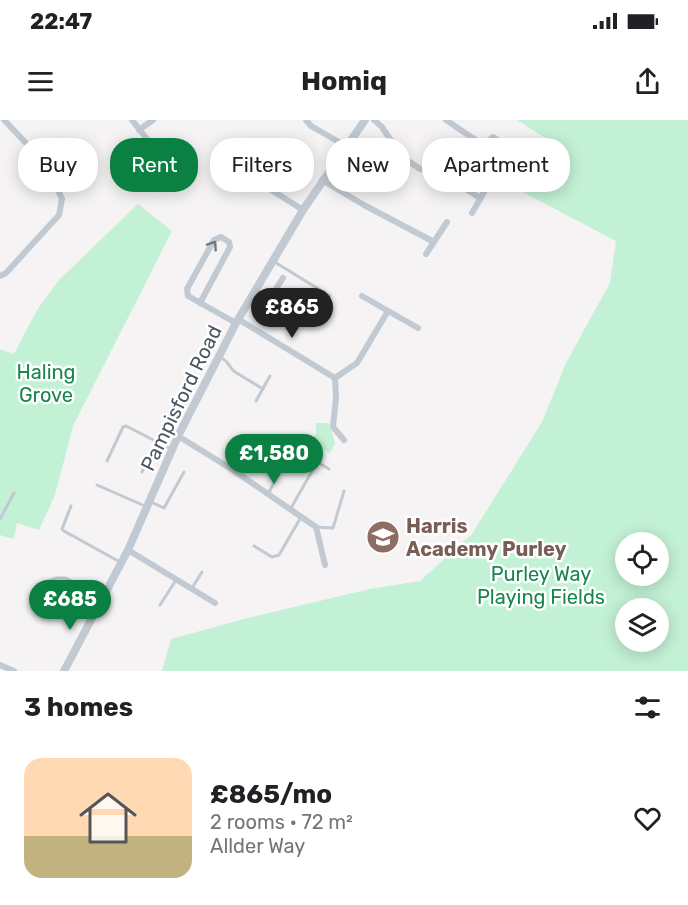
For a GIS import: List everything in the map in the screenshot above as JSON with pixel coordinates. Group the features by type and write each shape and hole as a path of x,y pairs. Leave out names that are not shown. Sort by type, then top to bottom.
{"street":[{"path":"0,276 6,273 59,215 62,199 51,176 25,141 4,120"},
{"path":"132,120 146,138"},
{"path":"139,130 153,120"},
{"path":"306,120 311,126 332,138"},
{"name":"Pampisford Road","path":"352,138 365,120"},
{"path":"374,120 382,127 400,156 420,169 450,179 480,198"},
{"path":"446,120 473,138"},
{"name":"Pampisford Road","path":"64,671 128,550 178,436 237,321 326,174"},
{"path":"322,180 434,242"},
{"path":"274,192 303,210"},
{"path":"471,213 484,192"},
{"path":"426,254 447,222"},
{"path":"200,303 230,247 230,243 225,239 218,237 214,240 188,289 188,296 200,303 237,321 335,378"},
{"path":"267,303 283,278"},
{"path":"252,294 298,321 314,296"},
{"path":"362,296 418,328"},
{"path":"335,378 357,363 388,311"},
{"path":"335,378 336,398 333,427 344,440"},
{"path":"178,436 233,470 316,527 325,565"},
{"path":"128,550 215,603"},
{"path":"0,665 14,671"}],"lane":[{"path":"272,260 330,296"},
{"path":"219,356 227,360 235,372 263,389"},
{"path":"256,401 270,376"},
{"path":"107,461 123,427 126,426 172,449"},
{"path":"233,470 252,437"},
{"path":"142,472 156,441"},
{"path":"267,495 289,455"},
{"path":"290,510 315,466 319,463 329,469"},
{"path":"97,485 164,508 184,472"},
{"path":"316,527 333,528 344,491"},
{"path":"0,519 15,493"},
{"path":"71,506 62,529 121,563"},
{"path":"254,546 272,557 279,555 301,517"},
{"path":"191,590 202,572"},
{"path":"37,593 42,583 61,577 102,599"},
{"path":"160,605 176,580"}],"green space":[{"name":"Purley Way Playing Fields","path":"517,120 688,120 688,671 162,671 171,639 370,589 420,581 472,534 542,422 566,363 610,283 616,241 523,192 570,192 570,138 545,138"},
{"name":"Haling Grove","path":"138,204 172,231 73,426 55,495 39,530 17,523 14,539 0,535 0,349 14,354 37,310 59,280"},
{"path":"316,423 329,423 335,443 330,453 311,442 316,434"}],"place":[{"name":"Harris Academy Purley","path":"383,537"}]}
